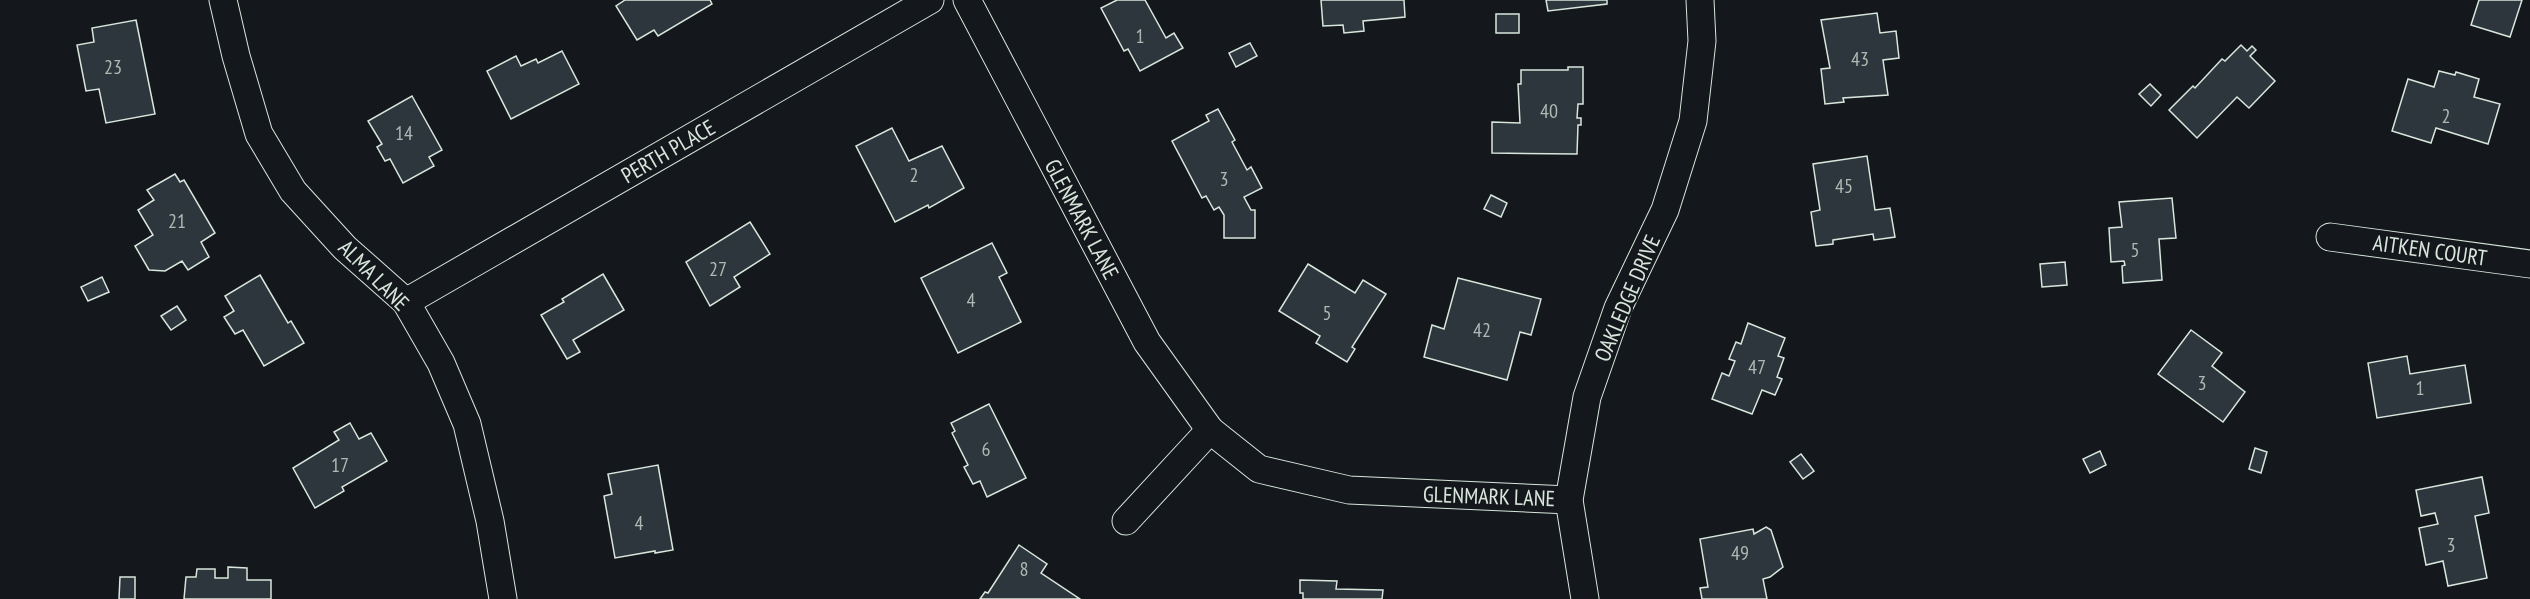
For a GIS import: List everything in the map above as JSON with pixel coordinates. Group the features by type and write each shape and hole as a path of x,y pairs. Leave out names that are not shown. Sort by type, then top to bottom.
{"street":[{"name":"ALMA LANE","path":"223,0 236,56 259,134 293,191 345,248 406,302 441,363 467,423 490,521 503,599"},
{"name":"PERTH PLACE","path":"406,302 930,0"},
{"name":"GLENMARK LANE","path":"967,0 1147,342 1210,429 1259,470 1349,490 1569,500"},
{"name":"OAKLEDGE DRIVE","path":"1585,599 1569,500 1587,397 1618,308 1665,210 1694,121 1702,41 1700,0"},
{"name":"AITKEN COURT","path":"2330,237 2530,264"},
{"path":"1126,521 1210,429"}],"building":[{"path":"625,0 710,0 712,4 658,36 654,30 637,40 616,6"},
{"path":"1117,0 1145,0 1166,38 1174,33 1183,48 1140,71 1128,49 1124,51 1101,8"},
{"path":"1321,0 1404,0 1405,17 1363,21 1364,31 1344,33 1343,25 1323,26"},
{"path":"1546,0 1607,0 1607,4 1548,11"},
{"path":"2479,0 2522,0 2510,37 2471,25"},
{"path":"1877,13 1880,33 1896,31 1899,58 1883,60 1888,95 1843,98 1844,102 1825,104 1821,69 1830,68 1821,20"},
{"path":"1496,14 1519,14 1519,33 1496,33"},
{"path":"136,20 155,114 106,123 99,89 86,91 77,45 94,42 92,28"},
{"path":"1250,43 1257,56 1236,67 1229,53"},
{"path":"2241,45 2247,51 2252,46 2256,50 2250,56 2275,81 2249,108 2237,97 2197,138 2169,110 2193,86 2195,88 2222,59 2225,61"},
{"path":"562,51 579,84 511,119 487,71 516,56 521,66 536,59 538,63"},
{"path":"1568,67 1583,67 1583,104 1578,104 1577,118 1581,118 1581,125 1578,125 1577,154 1492,153 1492,122 1520,123 1518,84 1521,84 1521,70 1568,70"},
{"path":"2439,71 2455,75 2456,72 2479,79 2474,97 2500,104 2488,144 2436,128 2431,143 2392,131 2408,79 2434,87"},
{"path":"2150,84 2161,95 2151,106 2139,94"},
{"path":"412,96 442,150 429,157 434,166 403,183 390,159 385,161 377,147 382,144 368,121"},
{"path":"1218,109 1235,140 1232,142 1247,170 1251,167 1262,188 1244,197 1251,210 1255,210 1255,238 1224,238 1224,215 1219,207 1214,210 1206,196 1202,198 1172,141 1209,121 1206,115"},
{"path":"892,128 909,161 942,146 964,188 929,208 928,205 895,222 856,146"},
{"path":"1867,156 1875,210 1890,208 1895,237 1874,240 1873,234 1833,240 1833,244 1816,246 1811,212 1820,210 1813,164"},
{"path":"175,174 180,182 184,180 215,233 201,242 209,257 188,270 182,261 165,271 149,270 135,246 153,235 138,210 154,200 147,190"},
{"path":"1491,195 1507,203 1501,217 1484,209"},
{"path":"2172,198 2176,238 2159,239 2162,280 2123,283 2124,261 2111,262 2109,228 2122,227 2119,202"},
{"path":"750,222 770,254 734,277 740,287 710,306 686,262"},
{"path":"992,243 1007,273 999,277 1021,322 958,353 921,278"},
{"path":"2065,262 2067,285 2042,287 2040,264"},
{"path":"1308,264 1355,293 1363,280 1386,294 1352,347 1355,349 1347,362 1316,343 1320,336 1279,311"},
{"path":"603,274 624,310 573,340 580,352 567,359 541,315 564,302 562,299"},
{"path":"260,275 288,323 291,321 304,343 264,366 243,330 235,334 224,317 234,311 225,296"},
{"path":"102,277 109,292 88,301 81,287"},
{"path":"1458,278 1541,299 1531,335 1520,332 1507,380 1424,357 1432,325 1444,329"},
{"path":"177,306 186,320 171,330 161,316"},
{"path":"1748,323 1785,338 1778,356 1784,358 1777,377 1782,379 1775,395 1762,390 1752,414 1712,399 1722,373 1729,376 1735,361 1729,359 1736,342 1741,344"},
{"path":"2191,330 2222,353 2212,366 2245,392 2223,422 2158,374"},
{"path":"2407,356 2410,374 2465,365 2471,403 2377,418 2368,363"},
{"path":"989,404 1026,478 987,497 980,481 973,484 964,467 968,465 952,433 955,431 951,423"},
{"path":"350,423 359,439 371,433 387,461 342,487 344,491 315,508 293,468 339,440 334,432"},
{"path":"2255,448 2267,452 2261,473 2249,469"},
{"path":"2100,451 2106,465 2090,473 2083,459"},
{"path":"1801,454 1814,471 1803,479 1790,462"},
{"path":"658,465 673,550 615,558 604,496 612,494 608,474"},
{"path":"2482,477 2489,513 2475,516 2487,578 2448,586 2443,561 2426,565 2419,528 2438,524 2435,513 2421,516 2416,490"},
{"path":"1766,527 1771,530 1783,567 1770,577 1763,579 1767,599 1702,599 1700,588 1708,587 1700,539 1753,529 1754,534"},
{"path":"1019,545 1047,564 1041,573 1080,599 980,599 985,592 988,593"},
{"path":"228,567 247,568 247,580 271,580 271,599 184,599 186,577 196,577 197,569 215,569 215,578 228,578"},
{"path":"120,577 135,577 135,599 119,599"},
{"path":"1300,580 1337,581 1336,589 1383,590 1382,599 1303,599 1303,593 1300,593"}]}
